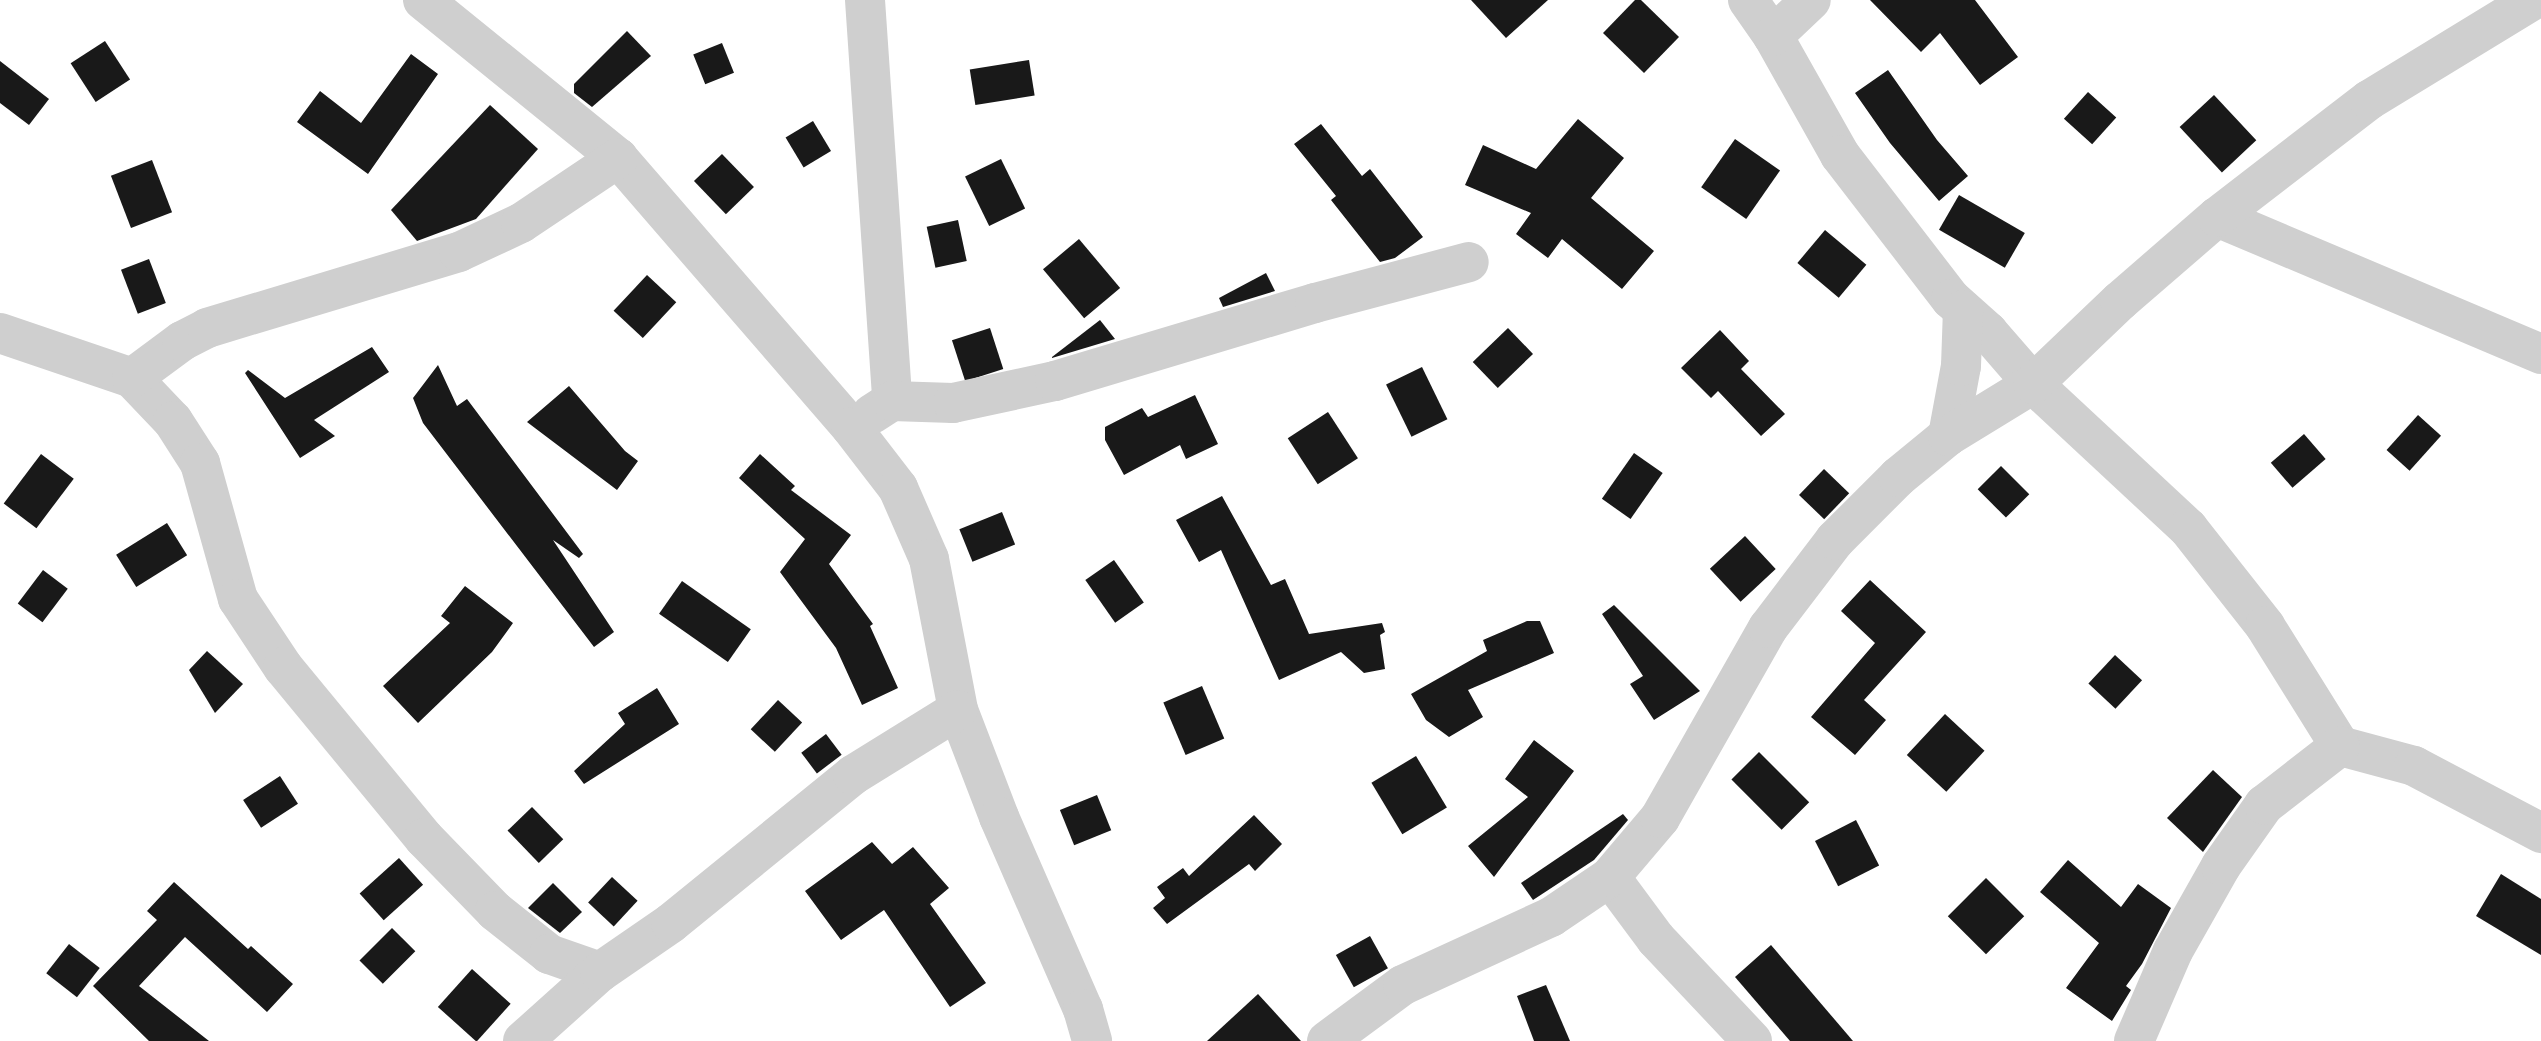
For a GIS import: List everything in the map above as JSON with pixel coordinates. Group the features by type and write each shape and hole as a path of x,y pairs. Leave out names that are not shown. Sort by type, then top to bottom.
{"street":[{"path":"423,0 618,158 851,427 898,488 929,559 958,710 999,817 1083,1009 1092,1041"},
{"path":"865,0 892,401"},
{"path":"1748,0 1773,36 1840,155 1963,310 1988,332 2033,384 2188,528 2265,626 2340,746 2414,766 2541,833"},
{"path":"1773,36 1811,0"},
{"path":"1327,1041 1403,985 1551,917 1610,877 1660,818 1768,628 1835,540 1898,477 1948,436 2033,384 2120,301 2217,217 2369,100 2533,0"},
{"path":"132,378 182,341 207,328 459,252 521,223 618,158"},
{"path":"2217,217 2541,354"},
{"path":"851,427 892,401 953,403 1055,381 1315,303 1469,262"},
{"path":"1948,436 1961,366 1963,310"},
{"path":"0,333 132,378 173,421 200,463 238,599 283,667 424,838 495,911 549,954 600,972"},
{"path":"523,1041 600,972 671,923 853,775 958,710"},
{"path":"2134,1041 2173,951 2238,842 2264,805 2340,746"},
{"path":"1610,877 1656,939 1752,1041"}],"building":[{"path":"1471,0 1548,0 1506,38"},
{"path":"1635,0 1641,0 1679,37 1644,73 1603,33"},
{"path":"1870,0 1975,0 2018,57 1980,85 1940,33 1921,52"},
{"path":"627,31 651,56 592,107 574,93 574,84"},
{"path":"105,41 130,80 96,102 71,63"},
{"path":"722,43 734,73 705,84 693,55"},
{"path":"411,54 438,74 368,174 297,122 320,91 361,123"},
{"path":"1029,60 1035,96 975,105 970,69"},
{"path":"0,61 49,99 29,125 0,103"},
{"path":"1888,70 1937,140 1968,176 1939,201 1890,143 1855,93"},
{"path":"2088,92 2116,117 2092,144 2064,119"},
{"path":"2214,95 2256,140 2222,172 2180,127"},
{"path":"490,105 538,149 476,219 417,241 391,210"},
{"path":"1578,119 1624,158 1591,198 1654,251 1622,289 1562,239 1548,258 1516,234 1531,213 1465,185 1483,145 1536,169"},
{"path":"813,121 831,151 804,167 786,137"},
{"path":"1321,124 1362,176 1370,169 1423,237 1395,258 1380,262 1331,200 1336,196 1294,144"},
{"path":"1735,139 1780,171 1746,219 1701,187"},
{"path":"722,154 754,187 726,214 694,181"},
{"path":"1001,159 1025,208 989,226 965,177"},
{"path":"152,160 172,212 131,228 111,176"},
{"path":"1959,195 2025,233 2005,268 1939,230"},
{"path":"958,220 967,261 935,268 927,227"},
{"path":"1825,230 1866,265 1839,298 1797,263"},
{"path":"1079,239 1120,288 1084,318 1043,269"},
{"path":"149,259 166,303 138,314 121,270"},
{"path":"1266,273 1275,291 1223,307 1219,298"},
{"path":"647,275 676,302 643,338 614,311"},
{"path":"1100,320 1115,339 1052,358 1052,357"},
{"path":"990,328 1003,369 965,381 952,340"},
{"path":"1508,328 1533,354 1498,388 1473,362"},
{"path":"1720,330 1749,361 1741,369 1785,414 1761,436 1718,391 1711,398 1681,368"},
{"path":"372,347 389,372 314,420 335,436 300,458 245,373 248,370 285,398"},
{"path":"438,365 457,406 467,399 583,554 579,558 553,540 614,632 594,647 423,423 413,398"},
{"path":"1422,367 1447,419 1411,437 1386,385"},
{"path":"569,386 625,451 638,461 617,490 527,422"},
{"path":"1195,395 1218,444 1186,459 1180,445 1124,475 1105,440 1105,427 1142,408 1148,417"},
{"path":"1328,412 1358,458 1318,484 1288,438"},
{"path":"2418,415 2441,436 2410,471 2387,450"},
{"path":"2304,434 2326,459 2292,488 2271,463"},
{"path":"1634,453 1663,473 1631,519 1602,499"},
{"path":"41,454 74,479 36,528 4,504"},
{"path":"760,454 795,486 791,490 851,535 829,564 873,624 870,626 898,688 862,705 836,648 780,572 805,539 739,478"},
{"path":"2001,466 2029,494 2006,518 1978,489"},
{"path":"1824,469 1849,493 1824,519 1799,495"},
{"path":"1222,496 1271,585 1285,579 1309,634 1382,623 1385,632 1380,635 1385,669 1364,673 1341,652 1279,680 1221,550 1199,562 1176,520"},
{"path":"1002,512 1015,544 972,562 959,529"},
{"path":"167,523 187,555 136,587 116,555"},
{"path":"1745,536 1776,569 1741,602 1710,569"},
{"path":"1114,560 1144,603 1115,623 1085,580"},
{"path":"43,570 68,589 42,622 18,604"},
{"path":"1870,580 1926,632 1864,700 1886,720 1855,755 1811,717 1875,643 1841,611"},
{"path":"682,581 751,629 728,662 659,614"},
{"path":"465,586 513,623 492,652 418,723 383,686 450,623 441,616"},
{"path":"1614,605 1700,691 1654,720 1630,684 1643,676 1602,614"},
{"path":"1527,621 1540,621 1554,653 1468,690 1483,717 1449,737 1426,720 1411,694 1487,651 1483,640"},
{"path":"207,651 243,684 215,713 189,670"},
{"path":"2115,655 2142,680 2115,709 2088,684"},
{"path":"1202,686 1224,738 1186,755 1163,702"},
{"path":"657,688 679,724 584,784 574,771 625,724 618,713"},
{"path":"778,700 802,723 775,752 751,729"},
{"path":"1945,714 1984,751 1946,792 1907,755"},
{"path":"826,734 842,755 817,773 801,753"},
{"path":"1534,740 1574,771 1494,877 1468,846 1528,797 1505,779"},
{"path":"1759,752 1809,802 1782,830 1731,780"},
{"path":"1416,756 1447,807 1402,834 1371,783"},
{"path":"2213,770 2242,797 2203,852 2167,818"},
{"path":"280,776 298,804 261,828 243,800"},
{"path":"1097,795 1111,830 1074,845 1060,810"},
{"path":"532,807 563,839 539,863 508,831"},
{"path":"1623,814 1628,820 1594,860 1533,900 1521,883"},
{"path":"1254,815 1282,844 1255,871 1249,864 1167,924 1153,908 1165,898 1157,887 1183,868 1189,876"},
{"path":"1856,820 1879,865 1838,886 1815,841"},
{"path":"872,842 892,864 913,847 949,888 930,904 986,983 950,1007 884,910 841,940 805,891"},
{"path":"399,858 423,885 384,920 360,893"},
{"path":"2068,860 2121,907 2138,884 2171,908 2142,964 2126,986 2131,990 2112,1021 2066,988 2099,943 2040,892"},
{"path":"2501,874 2541,899 2541,955 2476,916"},
{"path":"612,877 638,901 614,926 588,903"},
{"path":"1986,878 2024,916 1986,954 1948,916"},
{"path":"174,882 248,949 251,946 293,984 267,1012 185,937 139,986 209,1041 149,1041 93,986 157,920 147,911"},
{"path":"553,883 582,912 560,933 528,908"},
{"path":"392,928 415,951 383,984 359,961"},
{"path":"1370,936 1388,968 1354,987 1336,955"},
{"path":"69,944 100,968 77,997 46,973"},
{"path":"1771,945 1853,1041 1790,1041 1735,977"},
{"path":"472,969 511,1004 477,1041 438,1007"},
{"path":"1546,985 1570,1041 1534,1041 1517,996"},
{"path":"1258,994 1301,1041 1207,1041"}]}
